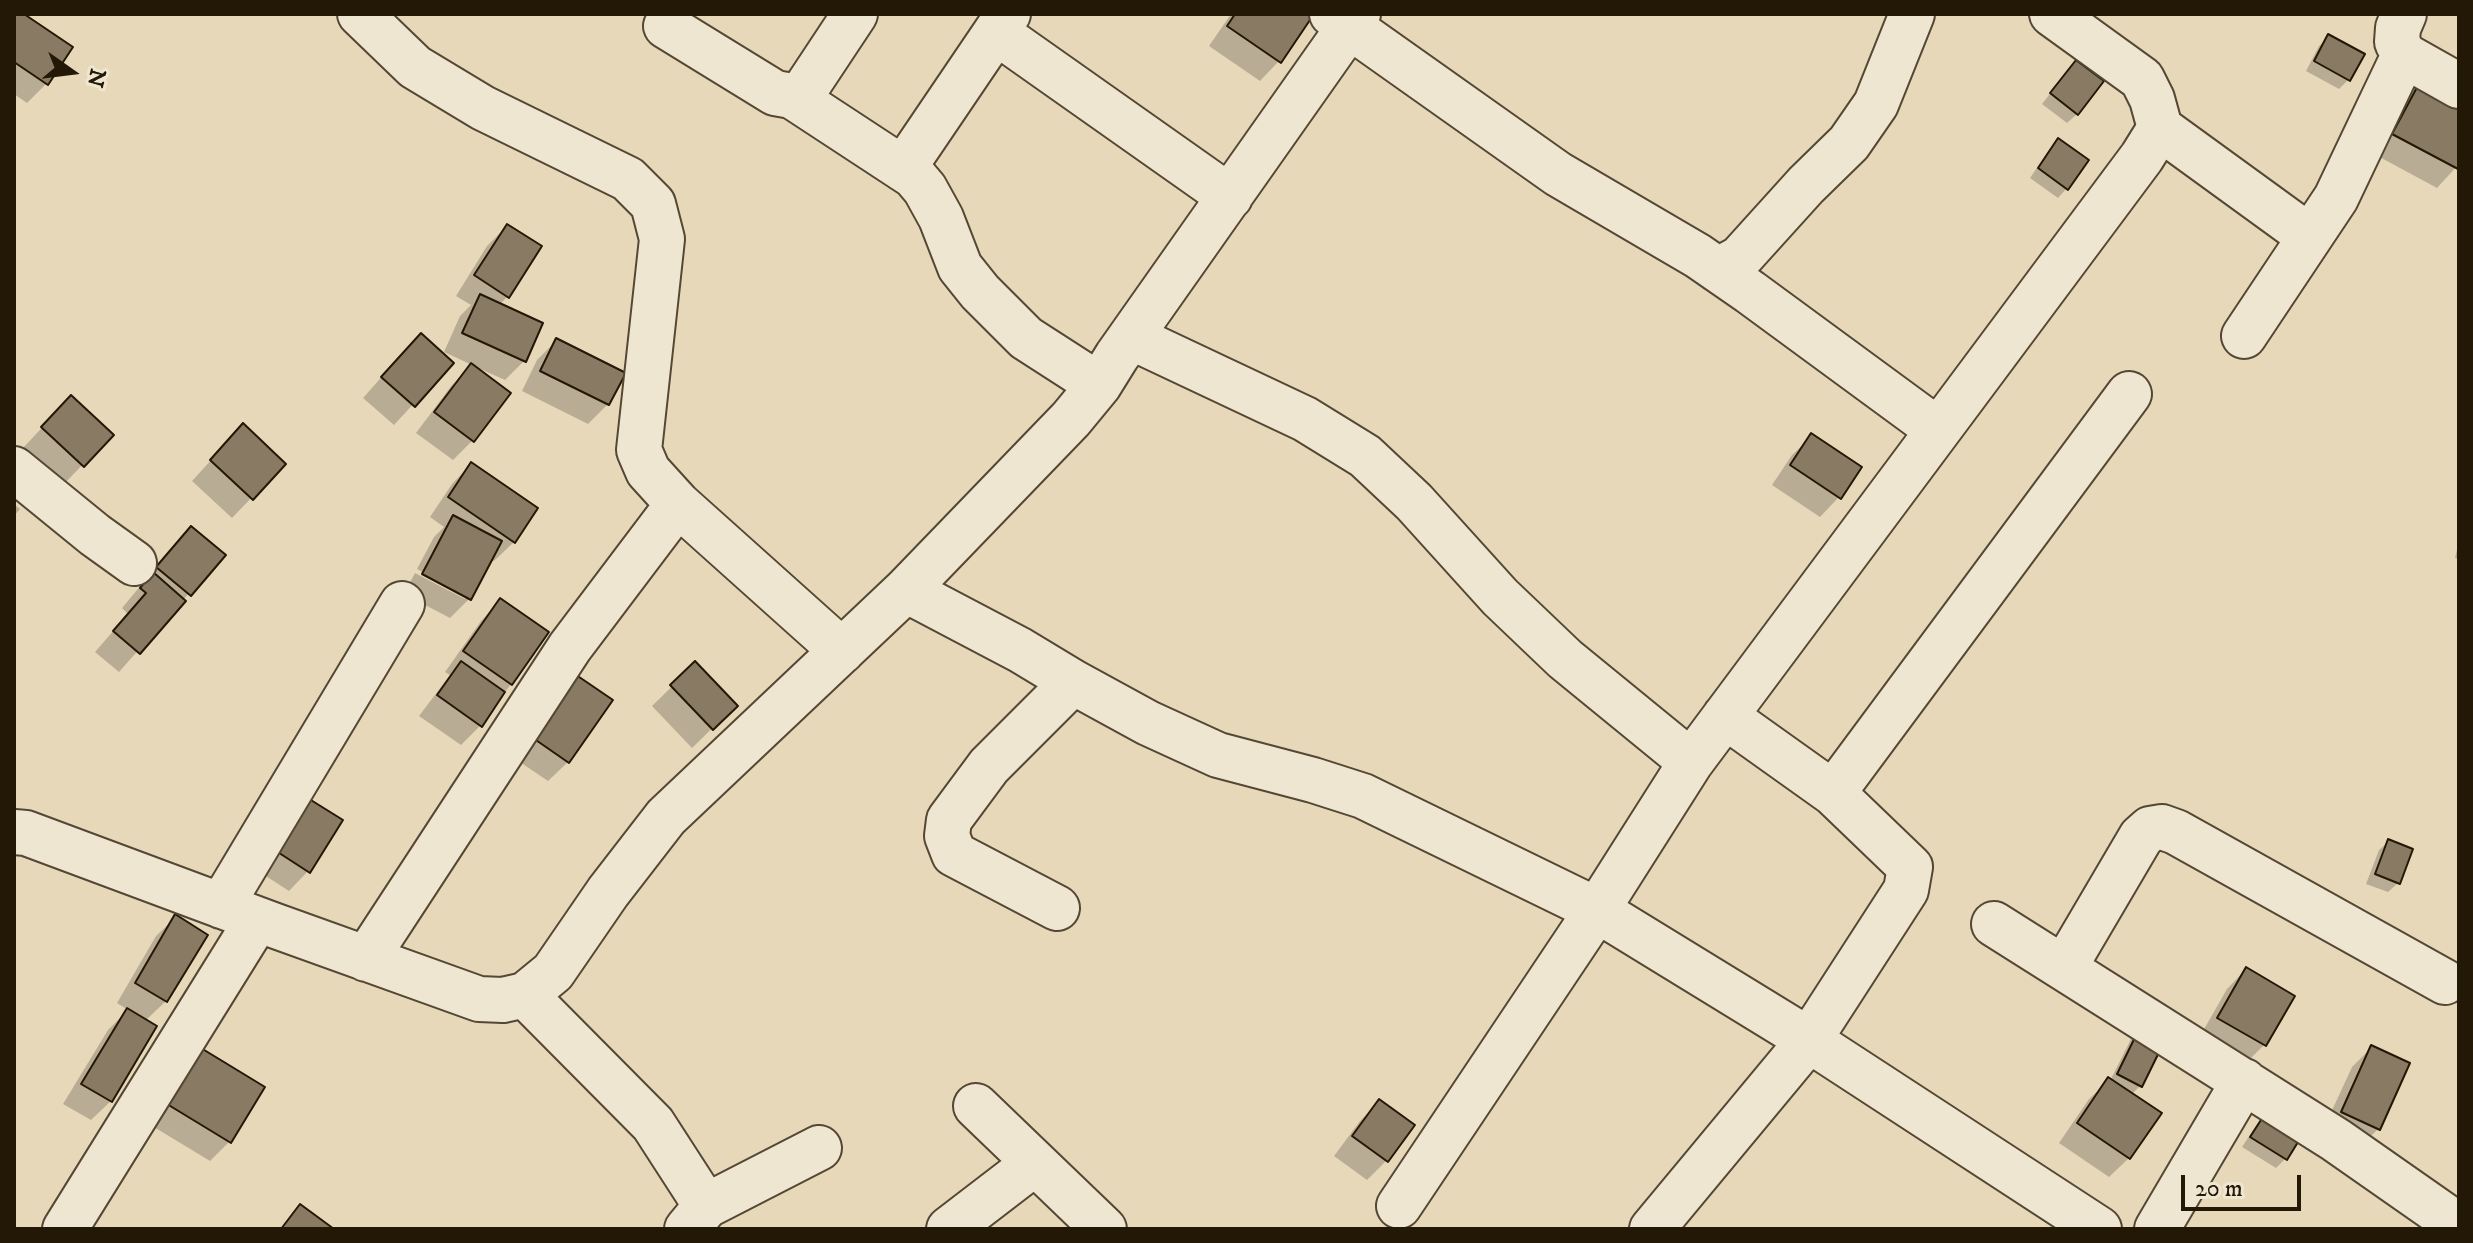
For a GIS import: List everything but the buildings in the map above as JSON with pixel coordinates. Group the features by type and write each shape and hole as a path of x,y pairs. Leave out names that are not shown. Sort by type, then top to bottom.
{"street":[{"path":"360,14 415,67 483,108 628,179 653,204 662,239 639,450 648,471 678,504 842,651"},
{"path":"792,96 804,91 855,14"},
{"path":"1718,270 1740,258 1849,143 1876,104 1912,14"},
{"path":"2052,14 2142,79 2152,99 2160,128 2310,237"},
{"path":"14,832 26,833 479,999 503,1000 525,995 553,972 608,892 666,817 906,590 1071,419 1099,385 1230,197 1347,18 1558,174 1718,270 1938,430"},
{"path":"903,169 1002,23 1230,197"},
{"path":"666,26 775,93 792,96 914,176 941,218 960,267 980,292 1026,338 1099,385"},
{"path":"2244,336 2336,198 2404,34 2459,86"},
{"path":"1399,1206 1597,910 1691,762 2142,157 2160,128"},
{"path":"1131,337 1305,419 1365,456 1414,502 1500,597 1565,659 1691,762"},
{"path":"1833,793 2129,394"},
{"path":"14,469 134,563"},
{"path":"366,959 570,647 678,504"},
{"path":"906,590 1148,723 1218,755 1363,796 1597,910 1809,1040 2099,1229"},
{"path":"65,1229 239,913 402,604"},
{"path":"1057,908 954,854 947,836 949,820 989,766 1073,682"},
{"path":"1652,1229 1809,1040 1906,890 1910,867 1833,793 1725,716"},
{"path":"2064,968 2141,837 2150,829 2162,827 2445,982"},
{"path":"1994,924 2336,1140 2459,1226"},
{"path":"525,995 653,1124 696,1218 819,1148"},
{"path":"2157,1229 2244,1081"},
{"path":"976,1106 1104,1229"},
{"path":"949,1229 1035,1163"}]}
